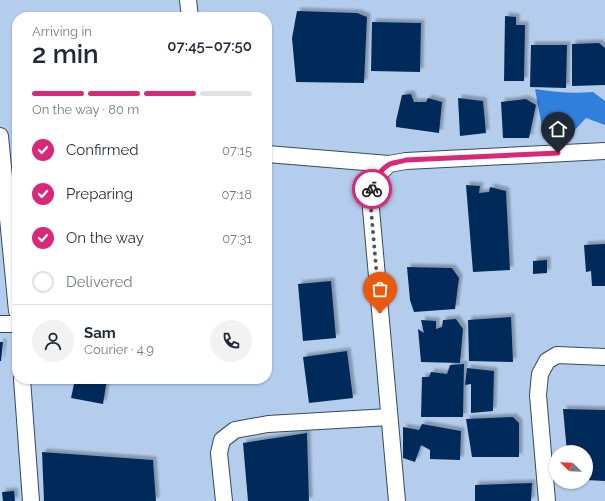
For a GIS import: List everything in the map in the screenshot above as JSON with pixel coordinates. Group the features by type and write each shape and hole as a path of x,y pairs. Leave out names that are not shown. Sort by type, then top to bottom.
{"street":[{"path":"188,0 189,12"},
{"path":"0,136 12,259"},
{"path":"272,154 389,164 406,160 605,151"},
{"path":"389,164 378,175 372,184 371,209 396,501"},
{"path":"0,324 12,324"},
{"path":"547,501 538,395 540,374 547,361 557,355 605,356"},
{"path":"22,384 30,501"},
{"path":"224,501 220,453 222,440 235,430 268,424 389,417"}],"water":[{"path":"535,89 578,93 593,92 605,101 605,125 586,118 573,132 544,138"}],"building":[{"path":"297,11 357,13 367,17 364,83 296,82 292,38"},
{"path":"505,16 516,17 516,25 525,25 524,81 504,81"},
{"path":"372,22 421,23 420,72 371,71"},
{"path":"599,43 605,48 605,85 572,86 572,44"},
{"path":"531,45 567,45 566,88 530,87"},
{"path":"411,94 414,102 426,102 428,98 442,102 439,133 396,127 402,95"},
{"path":"458,98 483,101 486,133 460,136"},
{"path":"526,99 536,105 529,138 503,138 501,102"},
{"path":"466,185 480,186 479,193 489,192 490,187 506,191 510,270 473,272"},
{"path":"605,244 605,286 592,286 591,271 586,272 584,245"},
{"path":"547,260 547,273 533,274 533,261"},
{"path":"407,267 452,268 459,278 455,309 414,312 410,300"},
{"path":"331,281 336,338 303,341 298,284"},
{"path":"511,317 513,362 469,361 468,320"},
{"path":"456,319 463,329 460,363 421,362 418,329 424,333 421,320 436,321 436,329 442,327 443,320"},
{"path":"0,342 3,342 1,361 0,361"},
{"path":"347,351 353,398 309,403 303,357"},
{"path":"464,364 463,417 421,417 422,377 429,377 431,372 447,374 450,365"},
{"path":"467,368 494,371 493,411 471,413 471,384 465,385"},
{"path":"74,384 106,384 103,404 71,398"},
{"path":"563,409 605,410 605,481 593,480 593,445 566,445"},
{"path":"513,417 519,423 519,457 472,457 466,419"},
{"path":"422,424 461,431 460,460 430,459 430,450 421,445 415,462 403,458 403,427 419,430"},
{"path":"307,433 309,501 248,501 243,443"},
{"path":"42,452 153,460 156,501 44,501"},
{"path":"532,483 531,501 475,501 475,485"},
{"path":"14,491 15,501 3,501 2,492"}],"way so far":[{"path":"372,189 371,209 380,313"}],"route":[{"path":"372,189 372,184 378,175 389,164 406,160 558,153"}]}
